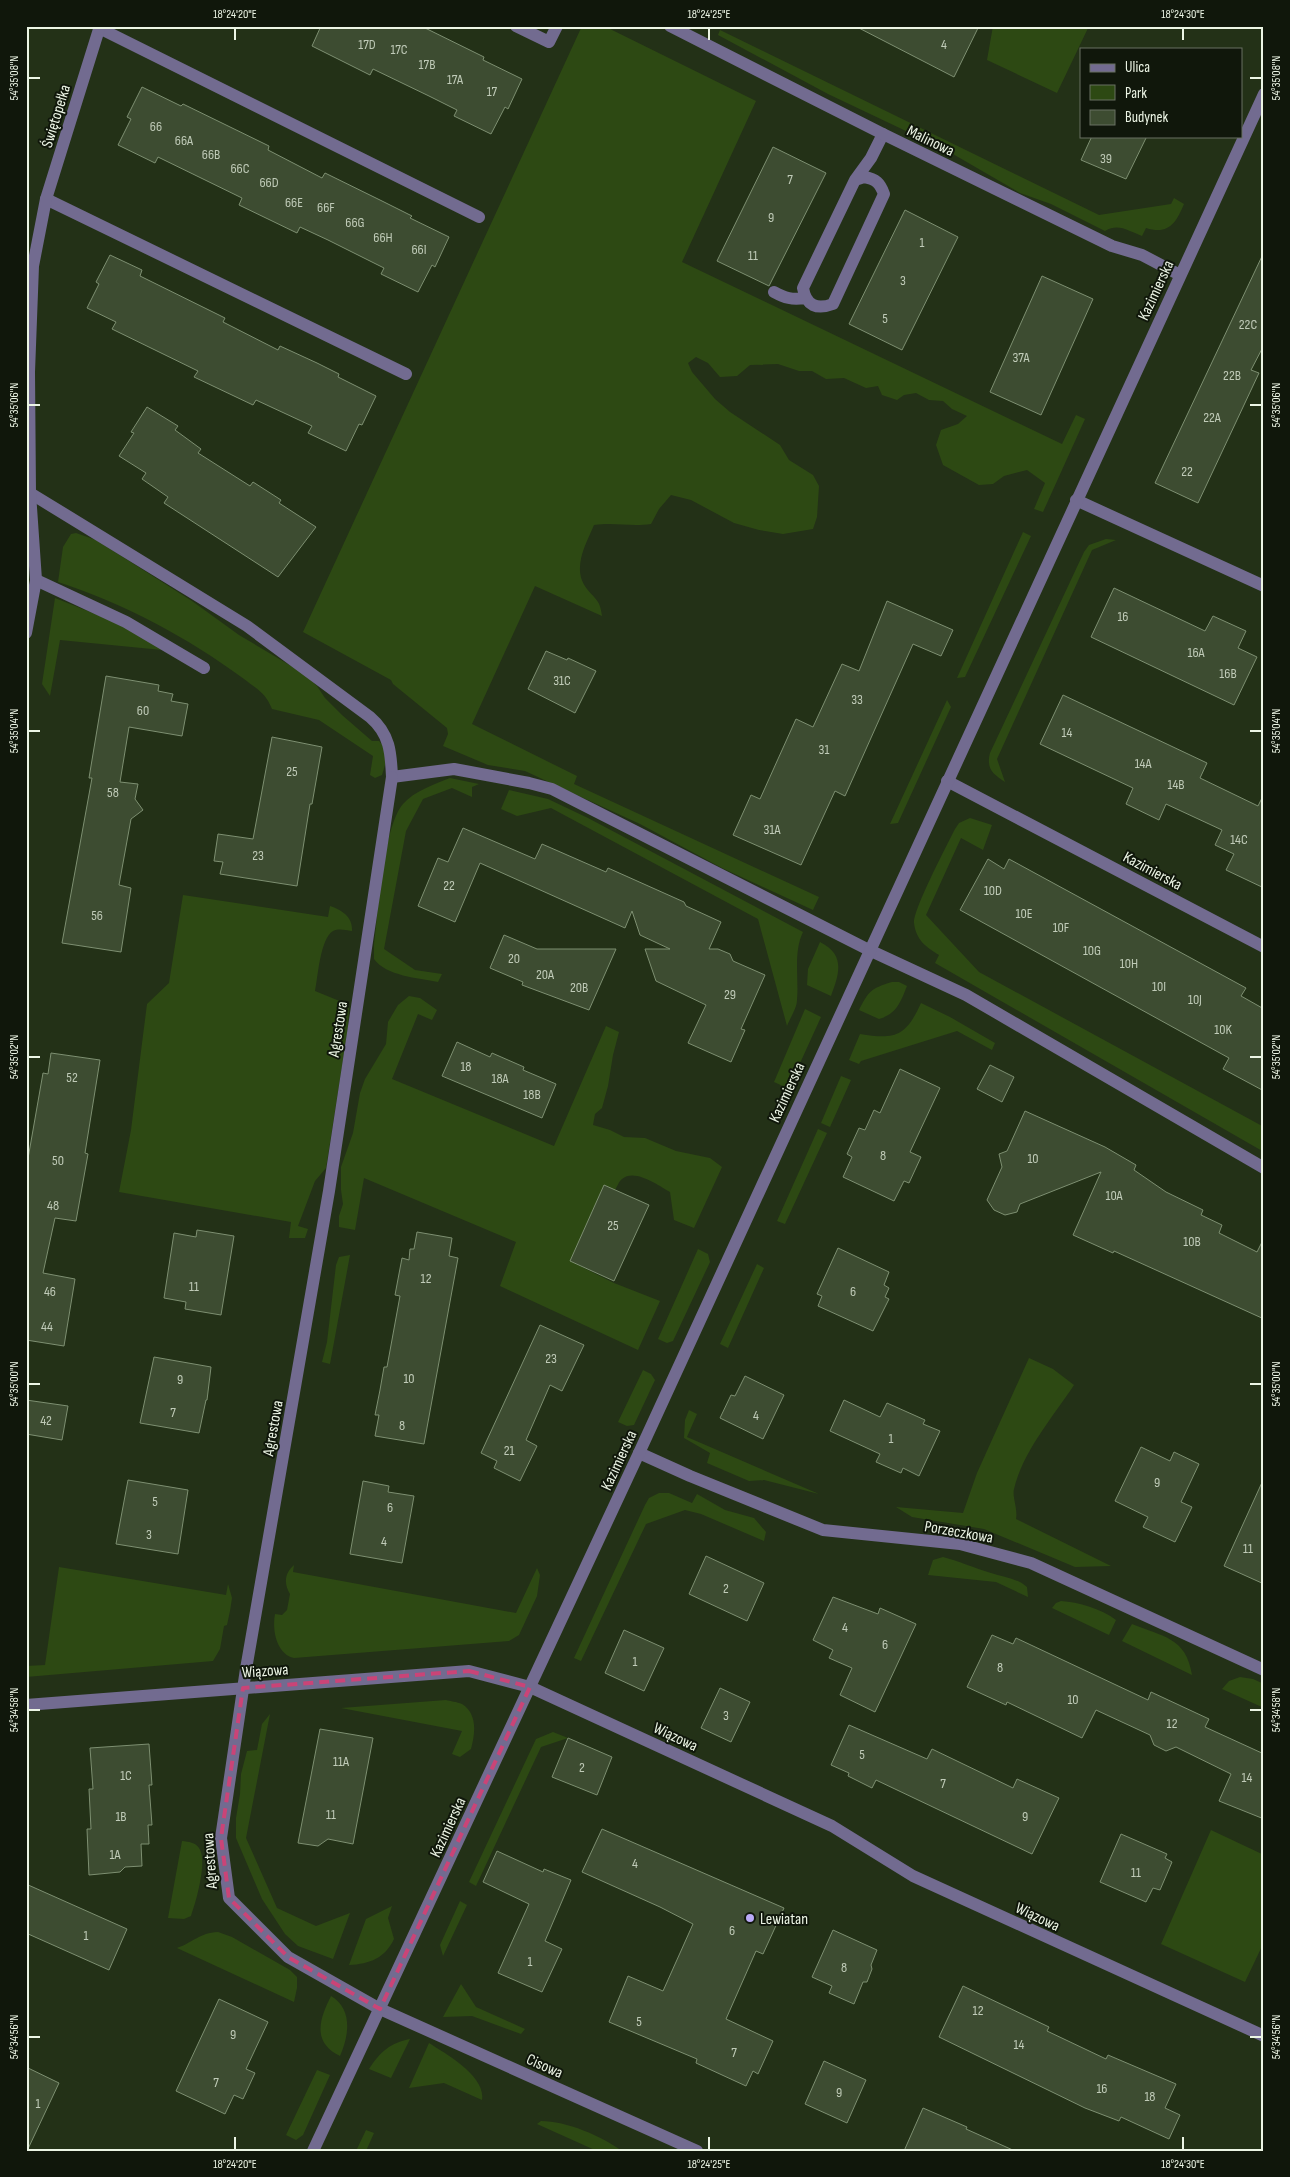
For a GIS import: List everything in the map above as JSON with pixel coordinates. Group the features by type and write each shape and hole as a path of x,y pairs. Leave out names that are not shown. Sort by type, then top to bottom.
{"street":[{"path":"516,26 550,42 557,26"},
{"name":"Malinowa","path":"670,26 883,134 1112,246 1142,255 1180,275"},
{"path":"99,27 479,217"},
{"name":"Świętopełka","path":"26,633 36,580 30,493 29,372 33,266 46,199 99,27"},
{"name":"Kazimierska","path":"313,2151 639,1453 1264,94"},
{"path":"855,180 864,177 874,179 881,185 884,194 833,304 824,307 813,306 805,298 803,288 855,180 871,158 883,134"},
{"path":"46,199 406,374"},
{"path":"774,292 785,298 805,298"},
{"name":"Agrestowa","path":"30,493 247,626 370,717 378,724 391,748 392,777 329,1191 243,1688 221,1838 229,1898 288,1958 380,2009"},
{"path":"1076,500 1264,586"},
{"path":"36,580 126,622 204,668"},
{"path":"392,777 454,769 529,783 552,790 869,950 966,995 1264,1168"},
{"name":"Kazimierska","path":"947,781 1264,947"},
{"name":"Porzeczkowa","path":"639,1453 690,1476 824,1530 960,1544 1031,1563 1264,1670"},
{"name":"Wiązowa","path":"26,1705 469,1671 530,1687 832,1826 913,1876 1264,2036"},
{"name":"Cisowa","path":"380,2009 697,2151"}],"highlighted area":[{"path":"469,1671 530,1687 380,2009 288,1957 229,1898 221,1838 243,1688"}],"green space":[{"path":"582,26 604,26 756,101 682,262 1062,444 1076,415 1085,419 1043,512 1034,509 1045,483 1027,470 1004,476 993,484 979,485 943,465 936,445 941,430 958,424 967,416 952,409 943,401 929,400 916,393 904,395 897,400 882,395 878,386 866,388 844,378 826,379 812,371 799,371 778,364 750,365 737,376 720,377 708,363 696,357 688,363 692,372 715,399 730,412 780,445 789,460 813,475 819,486 817,517 813,529 783,534 759,530 734,523 691,500 671,495 659,509 651,524 594,525 584,548 580,573 587,589 599,603 602,616 535,586 472,724 577,776 574,784 819,897 813,910 722,868 640,824 525,771 488,765 443,746 448,734 447,728 393,684 391,680 303,632"},
{"path":"993,26 1089,26 1057,93 987,60"},
{"path":"720,30 1099,215 1171,204 1174,198 1184,204 1175,222 1161,230 1146,228 1142,236 1119,228 1105,231 1051,204 1020,193 946,150 828,94 718,35"},
{"path":"1023,532 1031,536 965,677 957,678"},
{"path":"76,533 96,540 192,601 239,635 303,673 342,715 372,741 379,741 389,752 382,775 375,778 370,775 373,756 319,720 272,709 264,695 257,689 200,649 131,611 58,582 63,547 71,534"},
{"path":"1106,539 1116,540 1092,550 997,759 1005,782 991,770 989,763 990,753 1084,552 1089,545"},
{"path":"55,598 128,627 162,650 60,640 50,696 42,684"},
{"path":"947,700 951,707 898,823 890,824"},
{"path":"450,778 479,784 472,787 472,797 452,788 423,799 406,831 384,949 415,970 442,974 438,982 394,973 386,969 374,959 374,946 382,872 396,815 403,804 413,795"},
{"path":"509,790 548,799 588,818 803,932 797,957 797,1003 787,1026 758,919 551,808 517,816 501,809"},
{"path":"970,818 992,825 983,850 961,838 926,915 979,972 1264,1127 1264,1152 935,963 939,955 926,946 919,938 915,929 915,916 931,877 955,829 959,823"},
{"path":"183,895 328,917 330,906 346,915 351,922 352,931 340,929 333,931 325,942 315,991 342,1002 349,1008 348,1028 326,1168 315,1181 298,1226 308,1229 305,1238 289,1238 291,1222 119,1192 131,1130 147,1004 169,983"},
{"path":"820,942 834,953 837,959 838,973 831,996 807,985 808,969"},
{"path":"899,982 907,986 900,1002 890,1014 879,1019 859,1010 871,992 879,986"},
{"path":"409,996 420,998 437,1010 432,1020 418,1014 392,1079 554,1146 606,1026 619,1032 602,1108 595,1114 593,1125 624,1137 645,1138 676,1151 710,1158 722,1167 694,1228 674,1220 670,1192 647,1179 627,1176 621,1180 615,1190 604,1185 570,1261 614,1283 660,1301 638,1350 500,1286 516,1242 364,1178 355,1230 339,1227 339,1216 343,1204 341,1167 353,1133 360,1093 365,1079 386,1044 388,1022 398,1005"},
{"path":"921,1003 995,1043 992,1050 957,1031 861,1061 859,1064 849,1060 860,1034 891,1036 898,1033 910,1023"},
{"path":"805,1009 821,1017 791,1083 785,1087 774,1082"},
{"path":"841,1076 851,1080 830,1127 821,1123"},
{"path":"818,1129 827,1133 785,1224 777,1221"},
{"path":"698,1249 708,1254 710,1262 673,1341 667,1343 658,1339"},
{"path":"350,1255 330,1364 322,1362 327,1342 336,1265 339,1257"},
{"path":"757,1264 764,1268 728,1348 720,1344"},
{"path":"1029,1358 1053,1369 1074,1385 1024,1461 1014,1489 1016,1519 1111,1566 1075,1567 984,1529 912,1517 896,1507 963,1513 977,1473"},
{"path":"643,1370 651,1374 655,1380 634,1425 627,1426 618,1422"},
{"path":"689,1410 697,1414 687,1437 819,1494 764,1480 749,1481 707,1463 710,1453 684,1438 685,1420"},
{"path":"659,1493 669,1493 692,1503 697,1494 725,1510 754,1518 766,1532 764,1541 701,1514 685,1510 646,1524 581,1661 574,1658 645,1505 649,1498"},
{"path":"943,1557 1019,1582 1027,1587 1028,1597 996,1582 928,1575 933,1560"},
{"path":"294,1565 293,1572 516,1613 537,1568 540,1575 537,1596 519,1635 509,1641 294,1658 283,1652 279,1646 274,1620 275,1614 282,1615 287,1610 290,1594 286,1579 288,1572"},
{"path":"59,1567 226,1595 228,1584 232,1598 220,1649 213,1661 26,1677 26,1666 45,1665"},
{"path":"1061,1601 1090,1607 1116,1620 1109,1635 1052,1608"},
{"path":"1132,1624 1163,1636 1179,1646 1189,1662 1192,1675 1122,1641"},
{"path":"1240,1677 1253,1679 1264,1684 1264,1708 1222,1689 1229,1681"},
{"path":"446,1700 462,1704 471,1713 473,1719 474,1737 471,1749 460,1757 452,1754 462,1731 341,1708"},
{"path":"270,1714 246,1838 277,1908 316,1926 350,1913 333,1959 298,1946 285,1934 262,1899 236,1838 236,1818 241,1774 247,1751 257,1750 262,1724"},
{"path":"553,1732 568,1738 541,1747 476,1886 469,1882 536,1739"},
{"path":"1211,1830 1264,1855 1264,1942 1245,1982 1161,1944"},
{"path":"182,1841 194,1843 199,1848 202,1871 191,1916 184,1919 168,1918"},
{"path":"460,1901 467,1905 443,1956 440,1945"},
{"path":"392,1906 388,1918 394,1939 390,1946 376,1959 349,1965 366,1919"},
{"path":"218,1932 232,1937 290,1970 297,1977 294,2002 177,1948 201,1936"},
{"path":"461,1984 476,2007 525,2029 521,2034 472,2016 443,2017"},
{"path":"331,1996 338,2001 346,2015 347,2032 340,2056 325,2044 322,2037 321,2021"},
{"path":"410,2039 391,2078 369,2069 386,2049"},
{"path":"429,2043 471,2074 482,2091 482,2100 444,2083 409,2088"},
{"path":"317,2070 330,2075 303,2135 296,2140 286,2135"},
{"path":"541,2121 583,2130 622,2151 597,2151 537,2124"},
{"path":"366,2130 374,2133 366,2151 356,2151"}],"building":[{"path":"321,26 421,26 484,57 483,60 522,79 508,109 505,107 491,134 454,116 457,110 429,96 373,69 370,75 312,46"},
{"path":"855,26 979,26 954,77"},
{"path":"142,87 181,106 183,104 269,146 268,150 322,178 325,173 412,216 410,218 449,237 435,267 432,265 418,292 381,274 384,268 328,240 300,227 297,233 239,205 242,198 158,157 155,163 118,145 131,119 127,117"},
{"path":"1091,138 1146,138 1126,179 1081,160"},
{"path":"773,147 826,173 769,286 717,261"},
{"path":"905,210 958,237 902,350 849,324"},
{"path":"1264,252 1264,345 1251,370 1259,373 1198,503 1155,483"},
{"path":"110,255 142,270 140,276 225,318 223,322 278,350 280,346 317,363 339,374 338,377 376,396 362,425 359,424 346,451 308,433 312,426 256,400 253,405 194,377 198,371 112,329 116,322 87,308 99,284 96,282"},
{"path":"1042,276 1093,299 1041,415 990,392"},
{"path":"147,407 178,426 175,430 201,449 198,453 250,486 253,482 281,500 279,503 316,527 278,577 164,503 168,497 142,479 146,473 119,456 134,433 131,432"},
{"path":"1114,588 1205,631 1213,616 1246,631 1238,648 1257,657 1234,705 1091,637"},
{"path":"887,601 953,630 941,656 913,644 845,796 835,791 801,865 733,835 751,795 760,799 796,719 813,727 842,664 859,671"},
{"path":"546,651 567,660 568,658 596,671 575,713 528,689"},
{"path":"106,676 159,685 158,691 173,694 171,701 188,704 182,736 129,727 120,782 138,784 135,799 143,810 131,819 119,885 131,888 121,952 62,943 92,778 89,778"},
{"path":"1063,695 1207,763 1200,778 1258,806 1264,794 1264,888 1226,870 1234,854 1215,845 1222,830 1166,804 1159,820 1126,804 1133,788 1040,744"},
{"path":"272,737 322,747 312,804 310,804 297,886 220,874 223,862 214,861 218,834 253,839"},
{"path":"463,828 535,859 542,844 606,872 608,868 684,902 686,906 721,922 709,949 718,949 730,954 733,961 765,975 741,1029 745,1030 731,1062 688,1043 706,1005 656,981 645,949 670,949 640,935 632,911 625,928 480,863 455,922 418,906 438,858 448,862"},
{"path":"988,859 1004,869 1009,859 1246,988 1241,996 1264,1009 1264,1091 1223,1069 1229,1058 960,910"},
{"path":"504,935 537,949 616,949 589,1010 522,985 523,982 490,968"},
{"path":"457,1042 490,1057 492,1053 524,1067 523,1070 556,1084 542,1118 442,1076"},
{"path":"51,1053 100,1060 85,1153 88,1154 76,1221 55,1218 43,1273 75,1279 64,1346 26,1340 26,1170 43,1073 48,1074"},
{"path":"990,1065 1014,1077 1002,1102 977,1089"},
{"path":"900,1069 940,1088 910,1152 921,1157 909,1183 904,1181 894,1201 843,1177 852,1157 847,1154 859,1128 865,1130 874,1110 880,1113"},
{"path":"1025,1111 1105,1147 1136,1165 1134,1170 1166,1192 1203,1210 1201,1215 1222,1225 1219,1233 1257,1252 1264,1238 1264,1319 1114,1251 1113,1253 1073,1235 1101,1172 1020,1204 1017,1212 1005,1215 994,1210 987,1200 1002,1167 999,1154 1007,1151"},
{"path":"604,1185 649,1205 614,1281 570,1261"},
{"path":"197,1230 234,1236 221,1315 185,1309 186,1302 164,1298 174,1233 196,1237"},
{"path":"417,1232 452,1238 449,1256 458,1258 424,1444 375,1436 379,1415 375,1415 384,1367 387,1367 400,1296 395,1295 402,1258 409,1260 410,1249 414,1249"},
{"path":"838,1248 889,1272 884,1285 889,1288 885,1297 889,1299 873,1331 818,1306 822,1296 817,1294"},
{"path":"540,1325 584,1345 562,1391 550,1385 526,1440 537,1446 520,1481 494,1468 497,1461 481,1453"},
{"path":"154,1357 211,1367 207,1400 199,1433 140,1423"},
{"path":"745,1376 784,1395 763,1439 720,1418 731,1395 735,1396"},
{"path":"26,1400 68,1406 62,1440 26,1434"},
{"path":"844,1400 880,1417 887,1403 925,1420 923,1424 940,1431 919,1476 903,1468 901,1473 876,1462 880,1454 830,1431"},
{"path":"1141,1447 1170,1461 1174,1452 1199,1464 1181,1502 1192,1507 1175,1542 1143,1527 1148,1517 1115,1501"},
{"path":"1264,1478 1264,1584 1224,1566"},
{"path":"128,1480 188,1490 178,1554 116,1544"},
{"path":"363,1481 389,1486 388,1492 414,1496 402,1563 350,1554"},
{"path":"706,1556 764,1583 747,1621 689,1594"},
{"path":"833,1597 878,1614 880,1608 916,1624 875,1712 840,1695 852,1668 829,1658 833,1650 813,1640"},
{"path":"624,1630 664,1648 644,1691 605,1673"},
{"path":"992,1635 1013,1644 1016,1638 1148,1700 1151,1692 1209,1719 1205,1727 1264,1754 1264,1819 1219,1801 1231,1774 1176,1747 1166,1751 1154,1745 1150,1735 1096,1710 1082,1738 1007,1702 1006,1705 967,1687"},
{"path":"720,1688 750,1702 731,1742 701,1728"},
{"path":"849,1725 927,1759 932,1749 1013,1788 1017,1779 1059,1798 1032,1854 876,1780 872,1788 848,1776 849,1773 831,1765"},
{"path":"320,1729 373,1738 353,1844 328,1839 318,1846 298,1843"},
{"path":"568,1738 612,1757 597,1795 552,1777"},
{"path":"149,1744 152,1785 149,1785 152,1825 148,1825 149,1844 141,1844 142,1866 125,1867 120,1872 89,1875 87,1829 91,1829 89,1789 93,1789 90,1748"},
{"path":"602,1829 784,1908 763,1954 756,1951 726,2019 773,2041 758,2074 753,2071 746,2086 696,2063 697,2059 609,2022 628,1976 663,1991 693,1924 582,1872"},
{"path":"1121,1834 1167,1854 1165,1858 1172,1862 1160,1890 1153,1888 1146,1902 1100,1882"},
{"path":"497,1851 543,1872 544,1869 571,1880 545,1941 562,1949 542,1992 498,1973 529,1904 483,1882"},
{"path":"26,1884 127,1929 109,1970 26,1933"},
{"path":"833,1930 877,1950 867,1982 863,1982 854,2004 829,1993 832,1986 812,1977"},
{"path":"963,1986 1049,2027 1047,2031 1106,2059 1108,2055 1176,2084 1165,2108 1180,2115 1169,2139 1121,2117 1119,2121 1085,2108 939,2037"},
{"path":"219,1999 268,2022 246,2069 255,2073 243,2099 234,2095 225,2114 176,2091"},
{"path":"824,2061 866,2080 847,2123 805,2104"},
{"path":"26,2067 59,2083 27,2151 26,2151"},
{"path":"923,2108 967,2127 966,2129 1015,2151 904,2151"}],"place":[{"name":"Lewiatan","path":"750,1918"}]}
